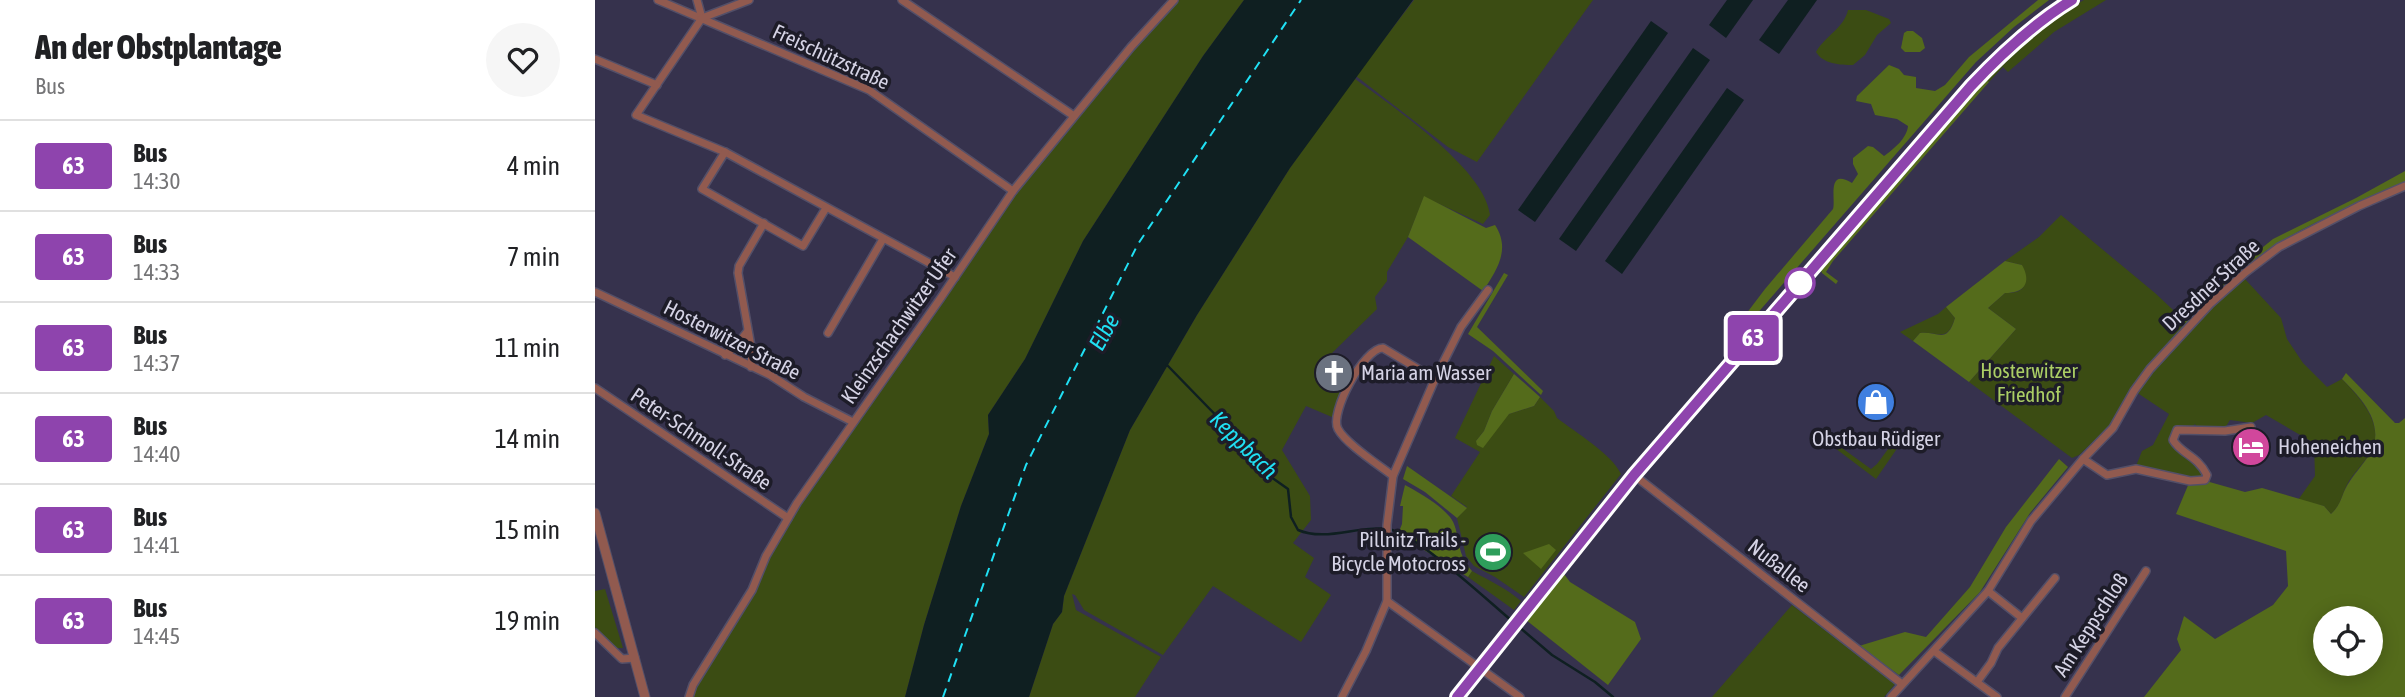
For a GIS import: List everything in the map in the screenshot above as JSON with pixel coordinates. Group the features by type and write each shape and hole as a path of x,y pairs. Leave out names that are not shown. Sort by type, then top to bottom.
{"main road":[{"path":"1457,697 1634,475 1971,86 2003,52 2051,13 2072,0"}],"street":[{"name":"Freischützstraße","path":"658,0 869,90 1013,191"},
{"path":"697,0 702,18"},
{"path":"749,0 702,18 636,115 725,152 955,277"},
{"path":"902,0 1074,116"},
{"name":"Kleinzschachwitzer Ufer","path":"688,697 752,590 765,556 788,518 1013,191 1131,47 1174,0"},
{"path":"595,59 657,85"},
{"path":"725,152 702,189 803,246 826,208"},
{"name":"Dresdner Straße","path":"1891,697 1988,591 2031,521 2113,428 2150,369 2210,304 2279,247 2405,186"},
{"path":"751,367 752,352 738,273 739,266 764,223"},
{"path":"828,333 883,239"},
{"path":"1342,697 1366,651 1387,601 1387,529 1394,476 1434,379 1461,327 1488,290"},
{"name":"Hosterwitzer Straße","path":"595,292 770,375 804,397 853,422"},
{"path":"725,355 747,332"},
{"path":"1394,476 1360,451 1338,430 1336,415 1362,362 1377,348 1383,348 1434,379"},
{"name":"Peter-Schmoll-Straße","path":"595,388 788,518"},
{"path":"2083,459 2107,475 2136,469 2190,481 2202,481 2207,475 2201,464 2176,446 2173,440 2177,430 2186,428 2225,431 2251,427"},
{"name":"Nußallee","path":"1634,475 1902,684"},
{"path":"595,513 645,697"},
{"name":"Am Keppschloß","path":"2065,697 2146,571"},
{"path":"1977,682 1998,648 2055,578"},
{"path":"1988,591 2022,618"},
{"path":"1387,601 1520,697"},
{"path":"595,633 622,659 635,658"},
{"path":"1934,651 1997,697"}],"green space":[{"path":"1179,0 1244,0 1203,56 1083,241 1025,359 988,415 989,434 961,506 905,697 691,697 748,603 768,556 795,511 855,422 859,422 863,412 914,345 1016,192 1154,26"},
{"path":"1414,0 1593,0 1477,162 1448,147 1356,76"},
{"path":"2038,0 2049,0 1976,62 1742,331 1733,324 1732,321 1736,318 1743,318 1833,209 1835,182 1844,179 1852,183 1858,174 1853,158 1868,146 1884,156 1903,139 1908,126 1897,119 1875,115 1871,104 1856,101 1857,96 1889,65 1899,69 1904,75 1916,77 1916,88 1935,91 1945,85 1969,57"},
{"path":"2060,0 2019,31 1981,66 1840,225 1980,66 2017,31"},
{"path":"2084,0 2106,0 2054,32 2008,72 2003,67 1989,82 1985,79 2031,36"},
{"path":"1848,10 1866,10 1889,19 1891,23 1877,35 1865,55 1853,65 1827,61 1816,52 1843,22"},
{"path":"1913,31 1922,38 1925,48 1920,52 1905,52 1901,48 1904,33"},
{"path":"1354,78 1412,121 1455,158 1484,197 1490,215 1483,224 1424,197 1408,237 1387,272 1387,281 1375,297 1377,309 1332,353 1354,370 1332,417 1306,406 1282,450 1310,496 1311,520 1293,543 1314,558 1305,577 1331,595 1301,642 1213,586 1163,655 1084,610 1072,594 1076,610 1161,657 1135,697 1029,697 1053,624 1062,612 1064,596 1130,430 1197,315 1290,168"},
{"path":"1985,79 1989,82 1833,261 1826,272 1838,281 1836,284 1822,273 1820,268"},
{"path":"2405,171 2405,183 2324,219 2265,252 2230,281 2188,324 2183,320 2237,268 2273,239"},
{"path":"1424,196 1486,228 1495,225 1500,234 1502,251 1497,267 1483,291 1408,237"},
{"name":"Hosterwitzer Friedhof","path":"2061,215 2188,324 2145,369 2110,425 2079,455 2072,458 1969,382 2016,329 1988,308 2005,293 2018,291 2024,286 2022,265 2005,261 2039,237"},
{"path":"2005,261 2022,265 2026,282 2021,289 2005,293 1988,308 2016,329 1969,382 1913,341 1920,333 1941,335 1949,331 1955,318 1946,307"},
{"path":"1504,273 1508,275 1477,327 1543,391 1541,395 1493,351 1468,334"},
{"path":"2244,278 2281,318 2287,339 2303,363 2327,387 2342,379 2361,400 2371,417 2375,435 2373,449 2349,481 2338,506 2331,514 2324,506 2298,500 2315,476 2314,443 2266,415 2252,423 2230,420 2225,428 2197,427 2195,424 2192,427 2176,428 2172,438 2197,465 2203,475 2201,478 2136,466 2142,451 2153,445 2169,414 2136,392 2142,382 2211,308"},
{"path":"1946,307 1955,318 1945,334 1920,333 1913,341 1900,332 1938,314"},
{"path":"1494,356 1514,374 1476,441 1509,414 1534,406 1540,397 1557,418 1602,451 1621,474 1524,597 1474,566 1466,556 1457,518 1467,507 1451,496 1480,452 1455,438"},
{"path":"2346,373 2395,423 2405,418 2405,697 2144,697 2181,650 2177,639 2184,616 2215,639 2273,605 2288,586 2286,551 2176,514 2189,483 2206,481 2245,492 2262,488 2324,506 2331,514 2374,445 2371,417 2342,379"},
{"path":"1514,374 1540,397 1534,406 1509,414 1483,448 1477,445 1476,441"},
{"path":"1817,430 1871,469 1900,433 1905,437 1876,479 1815,433"},
{"path":"2059,459 2068,467 2030,513 1980,592 1899,675 1859,646 1905,632 1926,637 1970,587 2006,527"},
{"path":"1407,466 1467,508 1457,518 1425,492 1403,479"},
{"path":"1405,485 1435,503 1450,517 1466,564 1472,571 1468,577 1398,534 1402,524 1403,506 1400,506"},
{"path":"1549,544 1556,550 1541,569 1523,553"},
{"path":"1472,571 1504,588 1521,601 1514,610 1468,577"},
{"path":"1564,574 1570,582 1635,622 1641,639 1608,685 1526,620"},
{"path":"605,589 623,648 616,648 595,627 595,591"},
{"path":"1792,605 1895,684 1884,697 1712,697"}],"water":[{"name":"Elbe","path":"1244,0 1413,0 1290,168 1197,315 1130,430 1064,596 1062,612 1053,624 1029,697 905,697 961,506 989,434 988,415 1025,359 1083,241 1203,56"},
{"path":"1727,0 1753,0 1726,38 1709,25"},
{"path":"1788,0 1817,0 1779,54 1759,40"},
{"path":"1651,21 1668,33 1535,222 1518,210"},
{"path":"1693,48 1710,60 1576,251 1559,239"},
{"path":"1727,88 1744,100 1622,274 1605,261"}],"waterway":[{"name":"Keppbach","path":"1167,365 1270,471 1271,477 1288,489 1291,517 1298,530 1331,534 1377,528 1401,534 1433,555 1512,621"},
{"name":"Keppbach","path":"1518,626 1552,655 1595,682 1613,697"}],"ferry route":[{"path":"943,697 1026,465 1138,244 1301,0"}],"bus line":[{"name":"63","path":"1457,697 1634,475 1971,86 2003,52 2051,13 2072,0"}],"place":[{"name":"Maria am Wasser","path":"1334,373"},
{"name":"Obstbau Rüdiger","path":"1876,402"},
{"name":"Hoheneichen","path":"2251,447"},
{"name":"Pillnitz Trails - Bicycle Motocross","path":"1493,552"}]}
